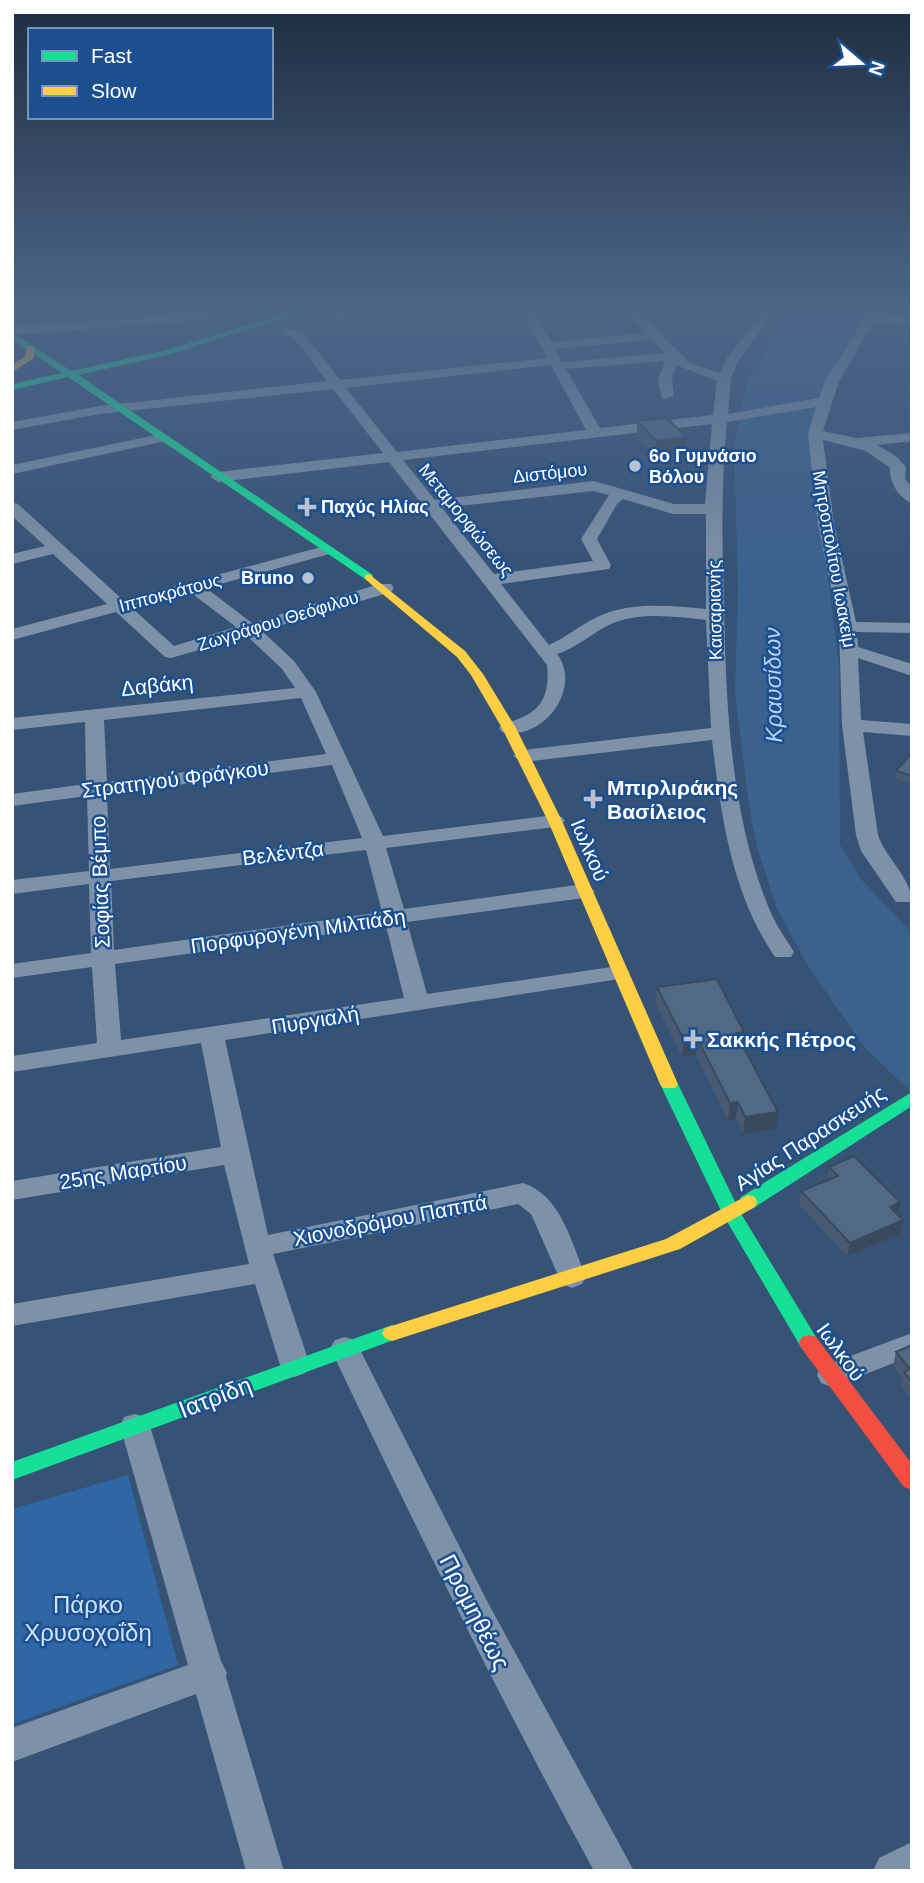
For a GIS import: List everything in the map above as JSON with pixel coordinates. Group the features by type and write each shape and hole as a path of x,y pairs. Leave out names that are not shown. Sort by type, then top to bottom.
{"main road":[{"name":"Ιωλκού","path":"104,397 385,588 461,654 477,674 509,728 555,821 618,973 731,1213 780,1300 832,1376 912,1481"},
{"name":"Αγίας Παρασκευής","path":"731,1213 906,1106"},
{"name":"Ιατρίδη","path":"12,1471 295,1365 673,1244 731,1213"}],"street":[{"path":"12,426 119,408 219,397"},
{"name":"Μεταμορφώσεως","path":"345,397 547,651 557,671 550,701 534,722 509,728"},
{"path":"575,397 594,431"},
{"name":"Καισαριανής","path":"724,397 713,509 721,733 733,821 748,881 760,913 783,952"},
{"name":"Μητροπολίτου Ιωακείμ","path":"825,397 821,403 816,439 828,537 848,627 852,725 867,835 872,850 904,897"},
{"path":"218,477 594,431 724,418 821,403"},
{"path":"851,443 912,437"},
{"path":"12,470 161,438"},
{"path":"816,439 851,443 879,452 895,462 897,479 912,498"},
{"name":"Διστόμου","path":"430,505 594,486 673,509 713,509"},
{"path":"490,580 603,565 589,539 611,501 621,494"},
{"path":"17,516 122,606"},
{"path":"12,559 57,548"},
{"name":"Ιπποκράτους","path":"12,635 327,550"},
{"path":"194,587 251,630 288,665 307,692 339,758 374,841 418,1004"},
{"name":"Ζωγράφου Θεόφιλου","path":"122,606 171,653 385,588"},
{"path":"547,651 566,645 607,619 629,613 655,611 715,615"},
{"path":"848,627 912,628"},
{"path":"850,651 912,671"},
{"name":"Δαβάκη","path":"12,724 307,692"},
{"name":"Σοφίας Βέμπο","path":"94,714 103,959 110,1050"},
{"path":"852,725 912,730"},
{"path":"523,756 721,733"},
{"name":"Στρατηγού Φράγκου","path":"12,800 339,758"},
{"name":"Βελέντζα","path":"12,887 555,821"},
{"name":"Πορφυρογένη Μιλτιάδη","path":"12,971 584,891"},
{"name":"Πυργιαλή","path":"12,1064 618,973"},
{"path":"212,1036 235,1154 260,1259 295,1365"},
{"name":"25ης Μαρτίου","path":"12,1191 235,1154"},
{"name":"Χιονοδρόμου Παππά","path":"12,1314 260,1259 523,1193 542,1208 572,1277"},
{"path":"832,1376 912,1344"},
{"name":"Προμηθέως","path":"345,1348 436,1536 552,1760 615,1871"},
{"path":"135,1426 210,1673 265,1871"},
{"path":"12,1745 210,1673"},
{"path":"892,1871 912,1861"}],"green space":[{"name":"Πάρκο Χρυσοχοΐδη","path":"128,1475 178,1665 12,1724 12,1509"}],"water":[{"name":"Κραυσίδων","path":"744,397 820,397 813,432 812,454 839,664 840,845 861,879 912,933 912,1093 865,1048 808,966 777,909 757,847 749,807 735,693 738,588 734,442"}],"building":[{"path":"667,418 686,437 656,441 637,421"},
{"path":"912,753 912,776 896,771"},
{"path":"717,979 744,1032 736,1033 778,1112 745,1117 738,1102 730,1103 697,1038 684,1040 657,987"},
{"path":"854,1156 900,1202 890,1207 903,1220 850,1243 801,1191 838,1176 829,1167"},
{"path":"912,1345 912,1382 904,1372 910,1369 896,1352"}],"traffic: fast":[{"path":"103,397 369,577"},
{"path":"669,1084 731,1213 809,1343"},
{"path":"748,1202 912,1098"},
{"path":"12,1471 392,1333"}],"traffic: slow":[{"path":"369,577 461,654 477,674 509,728 555,821 669,1084"},
{"path":"392,1333 673,1244 748,1202"}],"traffic: jam":[{"path":"809,1343 912,1481"}],"place":[{"name":"6ο Γυμνάσιο Βόλου","path":"635,466"},
{"name":"Παχύς Ηλίας","path":"307,507"},
{"name":"Bruno","path":"308,578"},
{"name":"Μπιρλιράκης Βασίλειος","path":"593,799"},
{"name":"Σακκής Πέτρος","path":"693,1039"}]}
